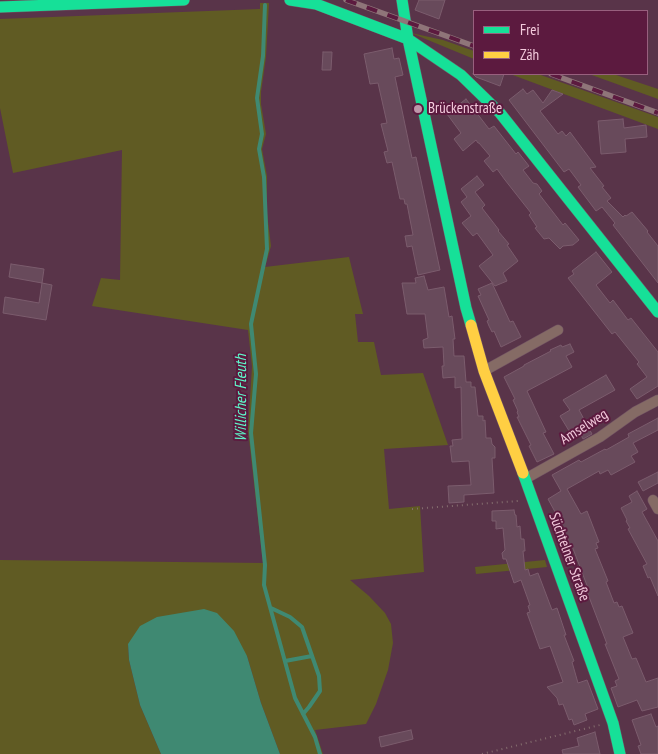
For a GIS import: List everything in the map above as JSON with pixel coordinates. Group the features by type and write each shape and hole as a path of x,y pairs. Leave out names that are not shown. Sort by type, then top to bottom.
{"street":[{"path":"0,7 184,0"},
{"path":"290,0 316,4 408,40 461,75 500,113 658,312"},
{"name":"Süchtelner Straße","path":"402,0 408,40 466,308 484,371 533,500 612,723 620,754"},
{"path":"484,371 558,330"},
{"name":"Amselweg","path":"525,478 600,438 636,412 658,400"},
{"path":"653,500 658,509"}],"path":[{"path":"412,509 533,500"},
{"path":"482,754 612,723"}],"shaded area":[{"path":"260,3 269,3 266,57 261,92 266,134 262,149 267,176 267,213 271,246 265,267 349,257 363,314 355,314 358,342 374,342 381,375 423,373 448,445 384,449 389,509 420,506 424,572 350,580 385,613 391,624 393,643 388,670 376,704 366,724 315,730 323,754 280,754 261,703 247,656 128,644 129,660 140,705 161,754 0,754 0,560 263,563 248,430 252,367 248,330 92,306 101,278 120,280 122,150 13,173 0,108 0,19 260,9"},
{"path":"411,33 443,40 473,51 473,59"},
{"path":"513,75 541,75 658,117 658,129"},
{"path":"592,75 616,75 658,89 658,99"},
{"path":"545,560 547,567 476,574 475,567"},
{"path":"204,609 217,613 234,631 247,656 261,703 280,754 161,754 140,705 129,660 128,644 140,626 157,617"}],"building":[{"path":"419,0 445,0 439,19 415,10"},
{"path":"392,48 394,59 399,58 403,75 395,77 412,158 416,157 440,270 418,275 412,246 407,247 405,236 413,235 407,204 405,204 404,199 400,199 392,162 387,163 384,152 388,151 381,124 387,123 378,83 370,84 364,54"},
{"path":"323,52 332,52 331,70 322,70"},
{"path":"474,75 504,75 500,86"},
{"path":"523,89 527,94 533,90 543,103 552,90 563,94 540,111 558,134 562,131 566,136 570,132 596,167 590,168 611,198 607,201 623,217 632,212 648,231 658,246 658,283 613,225 615,223 602,207 596,211 578,187 581,185 569,169 564,172 509,100"},
{"path":"466,99 489,129 494,126 516,154 518,152 529,166 523,170 542,191 539,194 563,225 565,223 579,240 573,245 563,246 560,249 549,238 544,239 535,228 537,227 529,215 531,213 497,169 493,172 484,161 490,156 479,143 476,140 463,151 454,139 461,133 447,114"},
{"path":"623,119 624,128 646,125 647,137 625,139 626,152 601,154 598,121"},
{"path":"477,176 484,185 475,192 485,205 482,208 509,244 507,245 518,261 503,273 507,281 495,286 479,266 493,255 477,233 473,236 462,223 471,216 461,202 467,197 461,189"},
{"path":"596,252 612,272 596,285 610,303 613,300 628,320 631,318 658,352 658,386 637,399 630,389 647,377 637,364 639,362 615,332 612,334 568,278 574,274 572,271"},
{"path":"11,264 44,269 42,283 9,277"},
{"path":"424,276 428,290 444,287 449,317 452,316 455,339 453,339 454,356 464,356 466,382 471,382 471,387 475,387 478,416 483,416 486,438 491,438 492,444 495,447 495,458 492,458 494,493 464,495 464,502 449,503 448,486 471,485 469,461 452,462 450,446 453,446 452,440 462,439 461,387 455,388 455,377 443,378 443,347 424,348 423,340 428,338 425,314 407,314 402,283 416,283 415,278"},
{"path":"42,283 52,285 46,320 3,313 5,297 39,303"},
{"path":"492,283 510,322 513,321 521,337 501,347 494,331 492,332 489,326 487,321 489,320 478,296 481,295 478,289"},
{"path":"570,344 574,352 566,356 572,367 527,391 546,432 543,433 554,454 537,462 517,417 519,417 518,411 513,400 515,399 504,377 550,350 561,345 562,347"},
{"path":"606,375 615,390 579,410 592,434 583,439 581,435 574,439 560,416 570,410 563,400"},
{"path":"658,418 658,430 633,443 638,452 631,456 635,462 611,475 608,470 600,474 599,471 567,489 581,514 587,511 599,542 596,543 598,548 595,549 608,581 606,582 614,603 617,602 619,607 622,606 633,633 623,637 632,659 636,658 646,682 658,678 658,707 642,711 637,700 618,707 611,688 617,686 615,681 619,679 605,644 607,644 572,546 548,499 561,491 552,475 579,460 581,462 606,450 629,437 628,434"},
{"path":"658,472 658,483 643,491 638,482"},
{"path":"637,491 647,509 642,512 658,541 658,596 643,566 647,564 628,529 630,528 621,508 632,502 629,496"},
{"path":"514,510 517,527 520,526 521,539 524,539 525,570 528,569 530,576 538,573 552,610 557,608 566,635 564,635 574,661 572,662 578,683 587,680 598,709 585,714 587,720 574,725 572,719 569,720 563,704 559,705 557,698 547,687 563,682 550,646 540,649 527,613 530,612 528,606 530,605 521,580 514,583 506,559 503,559 502,553 505,550 503,528 496,529 496,521 492,521 492,511"},
{"path":"651,714 656,727 658,726 658,754 641,754 638,746 641,745 632,720"},
{"path":"411,730 413,739 381,747 379,737"},
{"path":"595,732 600,754 563,754 562,750 579,746 577,738"}],"waterway":[{"name":"Willicher Fleuth","path":"265,5 263,56 257,98 262,134 259,149 264,177 267,249 251,324 256,374 251,433 265,565 264,585 295,698 315,737 320,754"},
{"path":"271,608 290,617 302,627 319,676 320,691 303,714"},
{"path":"285,661 312,656"}],"railway":[{"path":"346,0 473,46"},
{"path":"554,75 658,113"}],"traffic: fast":[{"path":"0,7 184,0"},
{"path":"290,0 316,4 408,39 461,75 500,113 658,312"},
{"path":"402,0 408,39 471,325"},
{"path":"523,473 613,723 620,754"}],"traffic: slow":[{"path":"471,325 484,371 523,473"}],"place":[{"name":"Brückenstraße","path":"418,109"}]}
